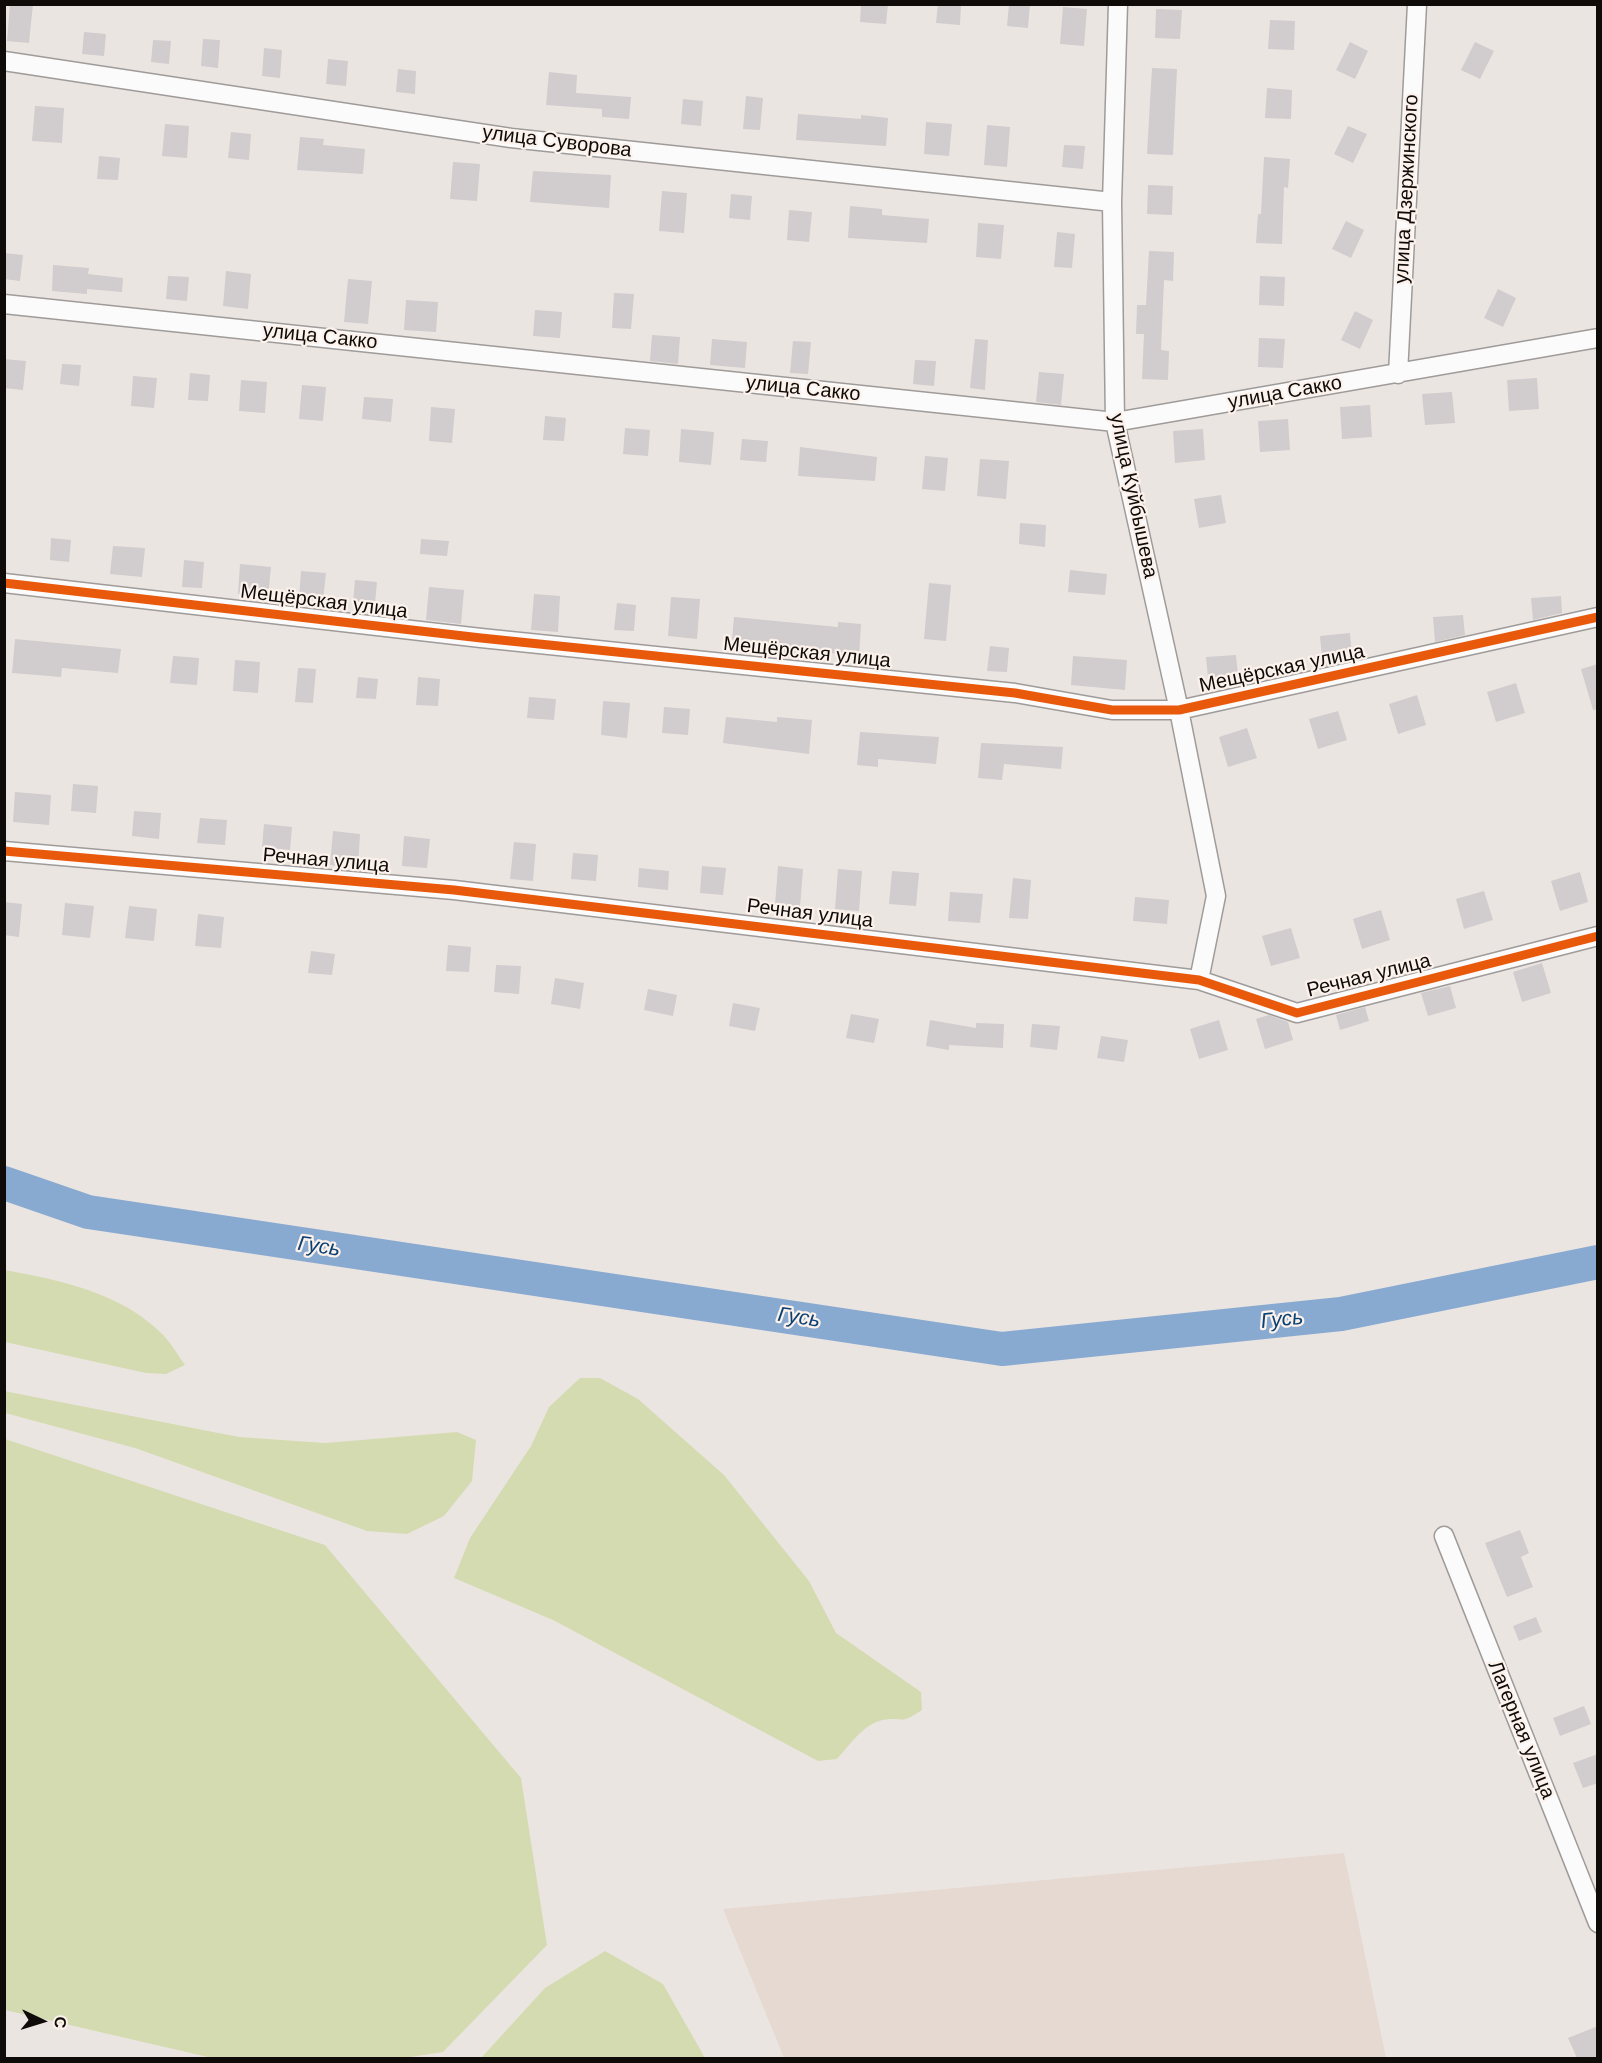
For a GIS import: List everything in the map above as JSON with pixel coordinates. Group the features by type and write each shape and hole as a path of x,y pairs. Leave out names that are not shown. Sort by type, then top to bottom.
{"street":[{"name":"улица Куйбышева","path":"1118,4 1112,202 1115,422 1179,710 1216,896 1199,980"},
{"name":"улица Дзержинского","path":"1398,374 1417,4"},
{"name":"улица Суворова","path":"4,61 511,138 1112,202"},
{"name":"улица Сакко","path":"4,304 1115,422 1598,338"},
{"name":"Мещёрская улица","path":"4,583 492,639 1015,693 1112,710 1179,710 1598,617"},
{"name":"Речная улица","path":"4,850 454,890 1199,980 1297,1013 1598,936"},
{"name":"Лагерная улица","path":"1444,1536 1598,1923"}],"shaded area":[{"path":"1344,1853 1386,2058 784,2058 723,1909"}],"green space":[{"path":"5,1270 67,1283 107,1297 126,1307 144,1318 164,1336 185,1365 166,1374 146,1373 5,1342"},
{"path":"580,1378 600,1378 638,1399 724,1475 809,1581 836,1633 921,1692 922,1710 905,1719 876,1722 857,1736 837,1759 818,1761 553,1620 454,1578 470,1538 531,1446 549,1407"},
{"path":"4,1391 239,1437 325,1443 457,1432 476,1440 472,1481 444,1516 407,1534 367,1531 135,1448 5,1413"},
{"path":"5,1439 325,1545 521,1778 547,1945 443,2052 404,2058 212,2058 5,2010"},
{"path":"605,1951 663,1984 705,2058 481,2058 545,1988"}],"building":[{"path":"10,4 33,4 29,43 7,41"},
{"path":"861,4 888,4 886,24 860,22"},
{"path":"938,4 961,4 960,25 936,23"},
{"path":"1009,4 1030,4 1028,28 1007,26"},
{"path":"1063,7 1087,9 1084,46 1060,44"},
{"path":"1156,9 1182,10 1180,39 1155,38"},
{"path":"1270,20 1295,21 1294,50 1268,49"},
{"path":"84,32 106,34 104,56 82,54"},
{"path":"203,39 220,40 218,68 201,66"},
{"path":"153,40 171,41 169,64 151,62"},
{"path":"1350,42 1368,51 1355,79 1336,70"},
{"path":"1475,42 1494,51 1480,79 1461,70"},
{"path":"264,48 282,50 280,78 262,76"},
{"path":"328,59 348,61 346,86 326,84"},
{"path":"1152,68 1177,69 1173,155 1147,154"},
{"path":"398,69 416,71 415,94 396,92"},
{"path":"549,72 577,75 576,93 631,97 629,119 602,117 602,109 546,105"},
{"path":"1267,88 1292,90 1291,119 1265,118"},
{"path":"746,96 763,98 760,130 743,129"},
{"path":"683,99 703,101 701,126 681,124"},
{"path":"35,106 64,108 62,143 32,141"},
{"path":"798,114 861,119 861,115 888,118 886,146 796,140"},
{"path":"926,122 952,124 949,156 924,154"},
{"path":"165,124 189,126 187,158 162,156"},
{"path":"987,125 1010,127 1007,167 984,165"},
{"path":"1348,126 1367,134 1353,163 1334,154"},
{"path":"231,132 251,134 249,160 228,158"},
{"path":"300,137 324,139 323,145 365,149 363,174 297,170"},
{"path":"1064,145 1085,146 1083,169 1062,167"},
{"path":"99,156 120,158 118,180 97,179"},
{"path":"1264,157 1290,159 1288,188 1284,187 1282,244 1256,243 1258,214 1261,214"},
{"path":"453,162 480,164 477,201 450,199"},
{"path":"533,171 611,175 609,208 530,202"},
{"path":"1148,185 1173,186 1172,215 1147,214"},
{"path":"662,191 687,193 684,233 659,231"},
{"path":"731,194 752,196 750,220 729,218"},
{"path":"850,206 882,209 882,215 929,219 927,243 848,238"},
{"path":"789,210 812,212 809,242 787,240"},
{"path":"1346,221 1364,230 1351,258 1332,249"},
{"path":"978,223 1004,225 1001,259 976,257"},
{"path":"1057,232 1075,234 1072,268 1054,267"},
{"path":"1149,251 1174,252 1173,281 1164,280 1161,350 1169,351 1168,380 1142,379 1144,334 1136,334 1137,305 1146,305"},
{"path":"4,253 23,255 20,281 4,279"},
{"path":"53,265 89,268 88,274 123,278 122,292 87,289 87,294 52,291"},
{"path":"226,271 251,274 248,309 223,306"},
{"path":"168,276 189,277 187,301 166,299"},
{"path":"1260,276 1285,277 1284,306 1259,305"},
{"path":"348,279 372,281 368,324 344,322"},
{"path":"1498,289 1516,298 1503,327 1484,318"},
{"path":"614,293 634,294 631,329 612,328"},
{"path":"406,300 438,302 436,332 404,330"},
{"path":"535,310 562,312 560,338 533,336"},
{"path":"1355,311 1373,320 1360,349 1341,340"},
{"path":"652,335 680,337 678,364 650,361"},
{"path":"1259,338 1285,339 1283,368 1258,367"},
{"path":"712,339 747,342 745,368 710,365"},
{"path":"975,339 988,340 985,390 970,388"},
{"path":"793,341 811,342 808,374 790,373"},
{"path":"4,359 26,361 23,390 4,388"},
{"path":"915,360 936,361 934,386 913,384"},
{"path":"62,364 81,365 79,386 60,384"},
{"path":"1039,372 1064,374 1061,405 1036,402"},
{"path":"190,373 210,375 208,401 188,400"},
{"path":"133,376 157,378 154,408 131,406"},
{"path":"1537,378 1539,409 1509,411 1507,380"},
{"path":"241,380 267,382 265,413 239,411"},
{"path":"302,385 326,387 323,421 299,419"},
{"path":"1452,392 1455,423 1425,425 1422,394"},
{"path":"364,397 393,399 391,422 362,419"},
{"path":"1370,405 1372,437 1342,439 1340,407"},
{"path":"431,407 455,409 452,443 429,441"},
{"path":"545,416 566,418 564,441 543,440"},
{"path":"1288,419 1290,450 1260,452 1258,421"},
{"path":"625,428 650,430 648,456 623,454"},
{"path":"681,429 714,432 711,465 679,462"},
{"path":"1203,429 1205,460 1175,463 1173,431"},
{"path":"742,439 768,441 766,462 740,460"},
{"path":"800,447 877,457 875,481 798,476"},
{"path":"925,456 948,458 945,491 922,489"},
{"path":"980,459 1009,461 1006,499 977,496"},
{"path":"1221,495 1226,523 1199,528 1194,499"},
{"path":"1020,523 1046,525 1045,547 1019,544"},
{"path":"51,538 71,540 69,562 50,560"},
{"path":"421,539 449,541 447,556 420,554"},
{"path":"113,546 145,548 142,577 110,574"},
{"path":"184,560 204,562 202,588 182,587"},
{"path":"240,564 271,567 268,597 238,594"},
{"path":"1070,570 1107,574 1105,595 1068,592"},
{"path":"301,571 326,573 323,601 299,599"},
{"path":"355,580 377,582 375,603 353,602"},
{"path":"929,583 951,585 946,641 924,639"},
{"path":"429,587 464,590 461,624 426,620"},
{"path":"534,594 560,596 558,632 531,630"},
{"path":"1561,596 1562,613 1533,620 1531,598"},
{"path":"671,597 700,599 697,639 668,636"},
{"path":"617,603 636,605 634,631 614,630"},
{"path":"1463,615 1465,635 1435,642 1433,617"},
{"path":"734,617 838,627 838,622 861,624 859,656 810,651 809,656 777,653 777,643 732,640"},
{"path":"1350,633 1352,660 1323,667 1320,636"},
{"path":"15,639 121,649 118,673 62,668 61,677 12,673"},
{"path":"990,646 1009,648 1007,672 987,671"},
{"path":"1236,655 1239,685 1209,688 1206,657"},
{"path":"173,656 199,658 197,685 170,683"},
{"path":"1073,656 1127,660 1125,690 1071,685"},
{"path":"235,660 260,662 258,693 233,691"},
{"path":"1598,664 1598,709 1593,710 1581,669"},
{"path":"298,668 316,669 313,703 295,702"},
{"path":"358,677 378,679 376,699 356,698"},
{"path":"418,677 440,679 438,706 416,705"},
{"path":"1516,683 1525,713 1496,722 1487,692"},
{"path":"1417,695 1426,725 1398,734 1389,704"},
{"path":"529,697 556,699 554,720 527,718"},
{"path":"603,701 630,703 627,738 601,735"},
{"path":"664,707 690,709 688,735 662,733"},
{"path":"1338,711 1347,740 1318,749 1309,719"},
{"path":"726,717 777,722 777,717 812,720 809,754 723,743"},
{"path":"1247,728 1257,758 1228,767 1219,737"},
{"path":"860,732 939,737 936,764 878,759 878,767 857,765"},
{"path":"981,743 1063,747 1061,769 1004,764 1002,780 978,778"},
{"path":"73,784 98,786 96,813 71,811"},
{"path":"15,792 51,795 49,825 13,822"},
{"path":"134,811 161,813 159,839 132,836"},
{"path":"200,818 227,820 225,845 197,843"},
{"path":"264,824 292,827 290,850 262,847"},
{"path":"333,831 360,834 358,868 330,865"},
{"path":"404,836 430,839 427,868 402,866"},
{"path":"514,842 536,844 533,881 510,879"},
{"path":"573,853 598,855 596,881 571,879"},
{"path":"702,866 726,868 723,895 700,893"},
{"path":"778,866 803,869 800,907 775,905"},
{"path":"639,868 669,871 668,890 638,887"},
{"path":"838,869 862,871 859,911 835,909"},
{"path":"892,871 919,873 916,906 889,904"},
{"path":"1580,872 1588,902 1560,911 1551,881"},
{"path":"1013,878 1031,880 1028,919 1009,918"},
{"path":"1484,891 1493,920 1464,929 1456,899"},
{"path":"950,892 983,894 980,923 948,921"},
{"path":"1135,897 1169,900 1167,924 1133,921"},
{"path":"4,902 22,904 19,937 4,935"},
{"path":"65,903 94,906 90,938 62,935"},
{"path":"129,906 157,909 154,941 125,938"},
{"path":"1381,910 1390,940 1362,949 1353,919"},
{"path":"198,914 224,917 221,948 195,946"},
{"path":"1291,928 1300,958 1271,966 1262,936"},
{"path":"448,945 471,947 469,972 446,971"},
{"path":"311,951 335,954 332,975 308,973"},
{"path":"1542,963 1551,993 1522,1002 1513,972"},
{"path":"496,965 521,966 519,994 494,992"},
{"path":"555,978 584,983 580,1009 551,1004"},
{"path":"1450,986 1456,1008 1428,1016 1421,993"},
{"path":"648,989 677,995 673,1016 644,1010"},
{"path":"733,1003 760,1008 755,1031 729,1026"},
{"path":"1365,1007 1369,1021 1340,1030 1336,1015"},
{"path":"851,1014 879,1019 874,1043 846,1038"},
{"path":"1269,1015 1288,1022 1293,1040 1265,1049 1256,1019"},
{"path":"930,1020 976,1028 976,1023 1004,1024 1003,1048 949,1045 949,1050 926,1046"},
{"path":"1219,1020 1228,1050 1199,1059 1190,1029"},
{"path":"1032,1024 1060,1026 1057,1050 1030,1047"},
{"path":"1101,1036 1128,1040 1124,1062 1097,1058"},
{"path":"1520,1530 1529,1553 1521,1557 1533,1587 1507,1597 1485,1543"},
{"path":"1536,1617 1542,1632 1519,1641 1513,1626"},
{"path":"1584,1706 1591,1724 1560,1736 1553,1718"},
{"path":"1598,1754 1598,1783 1583,1788 1573,1763"},
{"path":"1598,2026 1598,2058 1577,2058 1568,2038"}],"waterway":[{"name":"Гусь","path":"4,1183 88,1212 1002,1349 1341,1314 1598,1262"}],"cycle path":[{"path":"4,583 481,638 1015,693 1112,710 1179,710 1598,617"},
{"path":"4,851 454,890 1199,980 1297,1013 1598,936"}]}
